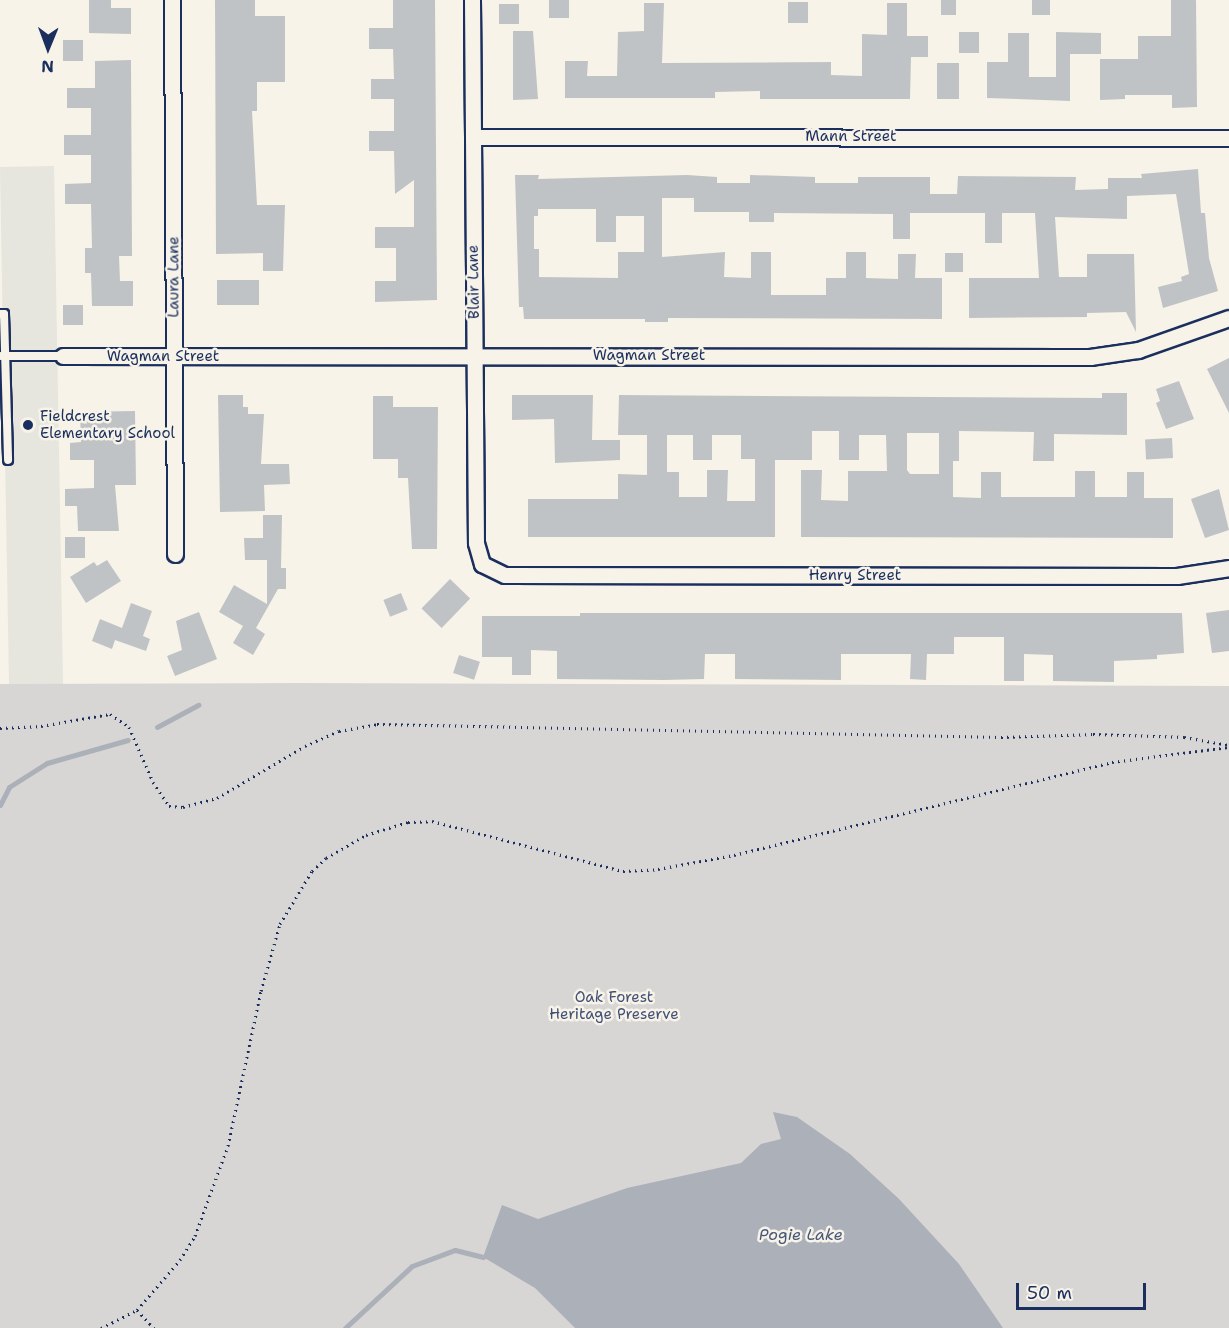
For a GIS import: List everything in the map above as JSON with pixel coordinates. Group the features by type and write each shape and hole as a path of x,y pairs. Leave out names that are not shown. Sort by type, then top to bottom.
{"street":[{"name":"Laura Lane","path":"172,0 175,554"},
{"name":"Blair Lane","path":"472,0 476,543 482,564"},
{"name":"Mann Street","path":"473,137 1229,138"},
{"name":"Wagman Street","path":"63,356 174,358 1090,357 1138,350 1229,318"},
{"name":"Henry Street","path":"482,564 505,575 1177,576 1229,568"}],"lane":[{"path":"0,314 4,314 2,356 8,460"},
{"path":"2,356 63,356"}],"path":[{"path":"0,728 41,726 110,714 129,727 153,782 169,806 183,807 217,798 305,746 339,731 377,724 1001,737 1093,734 1184,737 1229,746"},
{"path":"101,1328 137,1310 180,1260 212,1194 228,1146 261,991 280,924 312,871 326,858 366,835 408,822 432,821 495,834 613,868 658,869 734,855 1112,762 1229,746"},
{"path":"137,1310 154,1328"}],"shaded area":[{"name":"Fieldcrest Elementary School","path":"54,166 63,686 9,687 0,167"}],"green space":[{"name":"Oak Forest Heritage Preserve","path":"0,684 1229,686 1229,1328 0,1328"}],"water":[{"name":"Pogie Lake","path":"773,1112 797,1117 850,1154 899,1199 959,1264 1003,1328 575,1328 535,1288 483,1257 502,1205 538,1219 627,1188 741,1163 761,1144 781,1139"}],"building":[{"path":"89,0 111,0 111,8 131,8 131,34 89,33"},
{"path":"215,0 255,0 255,16 285,16 285,82 257,82 257,111 252,111 257,205 285,205 283,271 263,271 263,253 216,254"},
{"path":"393,0 435,0 437,300 375,302 375,281 396,281 396,248 375,248 375,227 414,227 414,180 395,194 394,151 369,151 369,131 394,131 394,99 371,99 371,79 394,79 393,49 369,49 369,28 393,28"},
{"path":"549,0 569,0 569,18 549,18"},
{"path":"941,0 956,0 956,15 941,15"},
{"path":"1032,0 1050,0 1050,15 1032,15"},
{"path":"1171,0 1196,0 1197,107 1172,108 1172,95 1125,95 1125,99 1100,100 1100,59 1138,59 1138,36 1171,36"},
{"path":"788,2 808,2 808,23 788,23"},
{"path":"644,3 664,3 662,63 831,62 831,75 862,76 862,34 887,35 887,3 907,3 907,36 928,36 928,57 911,57 910,99 760,99 760,91 715,92 715,98 565,98 565,61 588,61 587,76 617,76 618,32 644,31"},
{"path":"499,4 519,4 519,24 499,24"},
{"path":"513,31 533,31 538,99 513,100"},
{"path":"959,32 979,32 979,53 959,53"},
{"path":"1056,32 1101,33 1101,54 1070,54 1070,101 987,98 987,62 1008,62 1008,33 1029,33 1029,77 1056,77"},
{"path":"63,40 83,40 83,61 63,61"},
{"path":"131,60 132,256 119,256 120,281 133,281 133,306 92,306 91,273 85,273 85,248 92,248 91,204 65,204 65,184 91,183 91,155 64,155 64,135 91,135 91,108 67,108 67,88 95,88 95,61"},
{"path":"937,63 959,63 959,99 937,99"},
{"path":"1198,169 1201,213 1205,213 1209,258 1218,291 1163,308 1158,287 1182,281 1181,277 1189,274 1176,194 1127,196 1127,219 1055,217 1059,277 1087,277 1087,254 1134,254 1136,332 1126,312 1087,313 1087,317 969,318 969,278 1039,278 1035,213 1002,213 1002,243 985,243 985,213 910,213 910,239 893,239 893,214 774,213 774,222 749,222 749,212 694,212 694,198 662,198 662,257 725,252 724,277 751,278 751,252 771,252 771,295 826,295 826,278 846,278 846,252 866,252 866,278 898,279 898,254 916,254 915,278 942,278 942,319 668,318 668,322 645,322 645,319 524,319 523,307 519,307 515,175 539,175 538,179 687,175 717,177 717,183 750,183 750,175 815,177 815,183 858,183 858,177 930,177 930,194 957,194 958,176 1076,177 1075,190 1108,189 1108,178 1142,178 1141,174","holes":["538,209 596,209 596,242 616,242 616,216 644,216 644,252 618,252 618,278 539,277 539,249 534,249 534,216 538,216"]},
{"path":"945,253 963,253 963,272 945,272"},
{"path":"217,280 259,280 259,305 217,305"},
{"path":"63,305 83,305 83,325 63,325"},
{"path":"1229,358 1229,413 1207,369"},
{"path":"1179,381 1194,419 1166,429 1156,403 1160,401 1156,389"},
{"path":"1102,393 1127,393 1127,435 1054,434 1054,461 1033,461 1034,432 959,431 959,461 953,461 953,497 981,498 981,472 1001,472 1001,497 1075,497 1075,471 1095,471 1095,497 1127,497 1127,472 1144,472 1144,498 1173,498 1173,538 801,537 801,470 822,470 821,500 848,501 848,471 887,471 886,435 859,435 859,460 839,460 839,431 812,431 812,460 775,460 775,537 528,537 528,499 618,499 618,474 647,475 647,435 618,435 619,395 1102,398","holes":["907,433 939,433 939,474 910,474 907,470","667,435 693,435 693,460 712,460 712,435 741,435 741,459 755,459 755,501 727,501 728,470 707,470 707,497 679,497 679,472 667,472"]},
{"path":"218,395 243,395 243,407 248,407 248,414 264,414 261,464 289,464 290,484 264,485 265,511 220,512"},
{"path":"512,395 593,395 592,440 620,440 620,460 555,463 554,419 512,420"},
{"path":"373,396 393,396 393,407 438,407 437,549 412,549 408,478 398,478 398,459 373,459"},
{"path":"135,411 136,485 115,485 119,531 78,531 77,506 65,506 65,489 94,488 94,460 70,460 70,443 81,442 80,412"},
{"path":"1172,438 1173,458 1146,459 1145,439"},
{"path":"1219,489 1229,530 1205,538 1191,499"},
{"path":"263,515 282,515 281,568 286,568 286,589 278,589 256,628 265,634 253,655 233,643 243,626 219,612 234,585 267,604 267,560 245,560 244,538 263,538"},
{"path":"65,537 85,537 85,558 65,558"},
{"path":"107,560 121,581 86,603 70,577 94,562 97,566"},
{"path":"450,579 470,598 442,628 422,608"},
{"path":"401,593 408,610 390,617 383,600"},
{"path":"131,603 152,611 143,636 150,639 146,651 115,640 112,649 92,641 100,619 122,628"},
{"path":"1229,610 1229,651 1212,653 1206,613"},
{"path":"199,612 217,659 175,676 167,656 182,650 176,621"},
{"path":"580,613 1182,613 1184,653 1157,655 1157,659 1114,661 1114,682 1053,681 1053,655 1024,654 1024,681 1004,681 1004,637 954,637 954,654 927,654 926,680 910,679 911,654 841,654 841,680 735,679 735,654 705,654 704,679 664,680 557,679 557,651 531,650 531,675 512,675 512,657 482,657 482,616 580,616"},
{"path":"459,655 480,662 474,680 453,673"}],"waterway":[{"path":"157,727 198,705"},
{"path":"0,805 9,787 47,763 128,740"},
{"path":"345,1328 412,1266 455,1250 483,1257"}],"place":[{"name":"Fieldcrest Elementary School","path":"28,425"}]}
